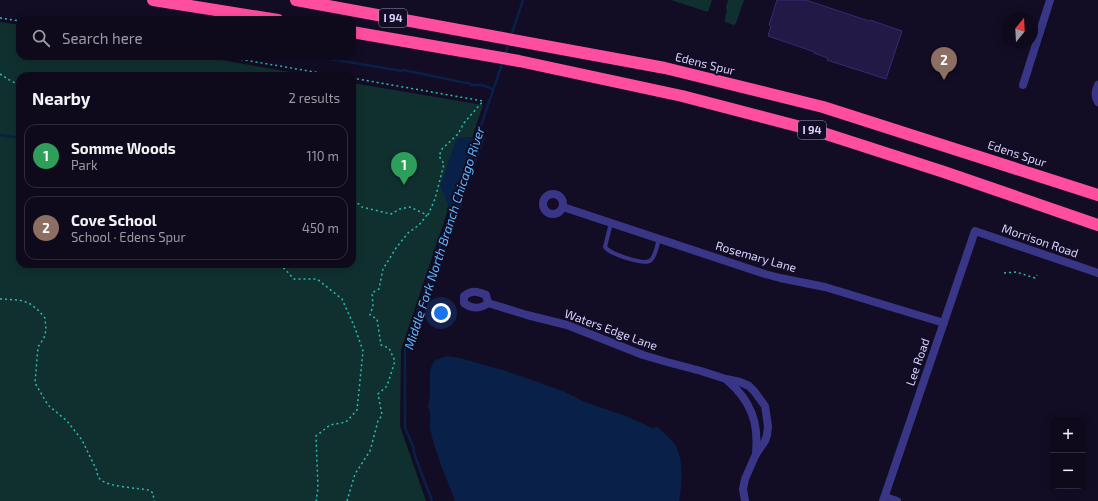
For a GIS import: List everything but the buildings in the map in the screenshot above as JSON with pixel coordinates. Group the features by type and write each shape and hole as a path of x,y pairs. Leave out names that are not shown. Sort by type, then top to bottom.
{"highway":[{"path":"153,0 253,16"},
{"name":"Edens Spur","path":"296,0 665,68 823,107 1098,195"},
{"name":"I 94","path":"356,33 519,61 682,96 820,132 944,172 1098,225"}],"street":[{"path":"1023,85 1050,0"},
{"path":"1098,85 1095,94 1098,102"},
{"name":"Rosemary Lane","path":"563,207 765,274 825,287 944,323"},
{"name":"Morrison Road","path":"975,231 1098,273"},
{"name":"Lee Road","path":"884,499 975,231"},
{"name":"Waters Edge Lane","path":"488,303 527,316 568,325 643,355 740,382 749,386 765,406 768,418 767,435 756,454 745,479 743,489 745,501"},
{"name":"Waters Edge Lane","path":"726,379 743,396 750,407 756,429 756,454"},
{"path":"884,499 897,501"}],"lane":[{"path":"611,223 605,247 607,250 617,255 648,262 654,256 659,239"}],"path":[{"path":"0,18 16,20"},
{"path":"244,60 315,72"},
{"path":"0,75 16,84"},
{"path":"347,501 355,474 370,451 378,421 382,414 378,394 387,386 395,361 389,348 381,345 377,319 370,316 373,306 372,293 380,289 384,269 396,248 408,234 419,225 427,215 436,199 444,164 439,156 442,150 458,134 464,123 484,101 356,79"},
{"path":"356,203 362,207 391,214 410,206 427,215"},
{"path":"284,268 294,279 317,279 342,299 363,351 357,410 346,422 330,425 316,436 318,488 316,501"},
{"path":"1004,273 1016,272 1035,278 1037,275"},
{"path":"0,299 19,300 29,303 45,318 46,330 44,338 38,347 35,384 48,405 67,421 82,440 101,480 108,484 149,490 153,493 154,501"}],"green space":[{"path":"671,0 712,0 708,12"},
{"path":"728,0 744,0 734,25 725,22"},
{"path":"0,22 16,24 16,60 221,60 291,72 16,72 16,268 356,268 356,84 483,105 401,350 400,426 426,501 0,501"}],"water":[{"path":"463,137 485,137 460,210 449,206 440,186 456,140"},
{"path":"447,356 460,358 506,371 563,391 585,402 628,417 652,428 658,427 674,443 679,455 681,463 681,487 679,501 455,501 435,447 430,428 430,415 428,407 430,395 430,371 432,365 435,360"}],"waterway":[{"name":"Middle Fork North Branch Chicago River","path":"511,36 523,0"},
{"name":"Middle Fork North Branch Chicago River","path":"505,55 509,42"},
{"path":"337,60 402,71 404,70 470,83 471,85 482,85 493,89"},
{"name":"Middle Fork North Branch Chicago River","path":"476,140 503,61"},
{"path":"0,135 16,137"},
{"name":"Middle Fork North Branch Chicago River","path":"432,501 415,456 413,446 405,428 405,349 454,205"}],"place":[{"name":"Cove School","path":"944,80"},
{"name":"Somme Woods","path":"404,185"}]}
